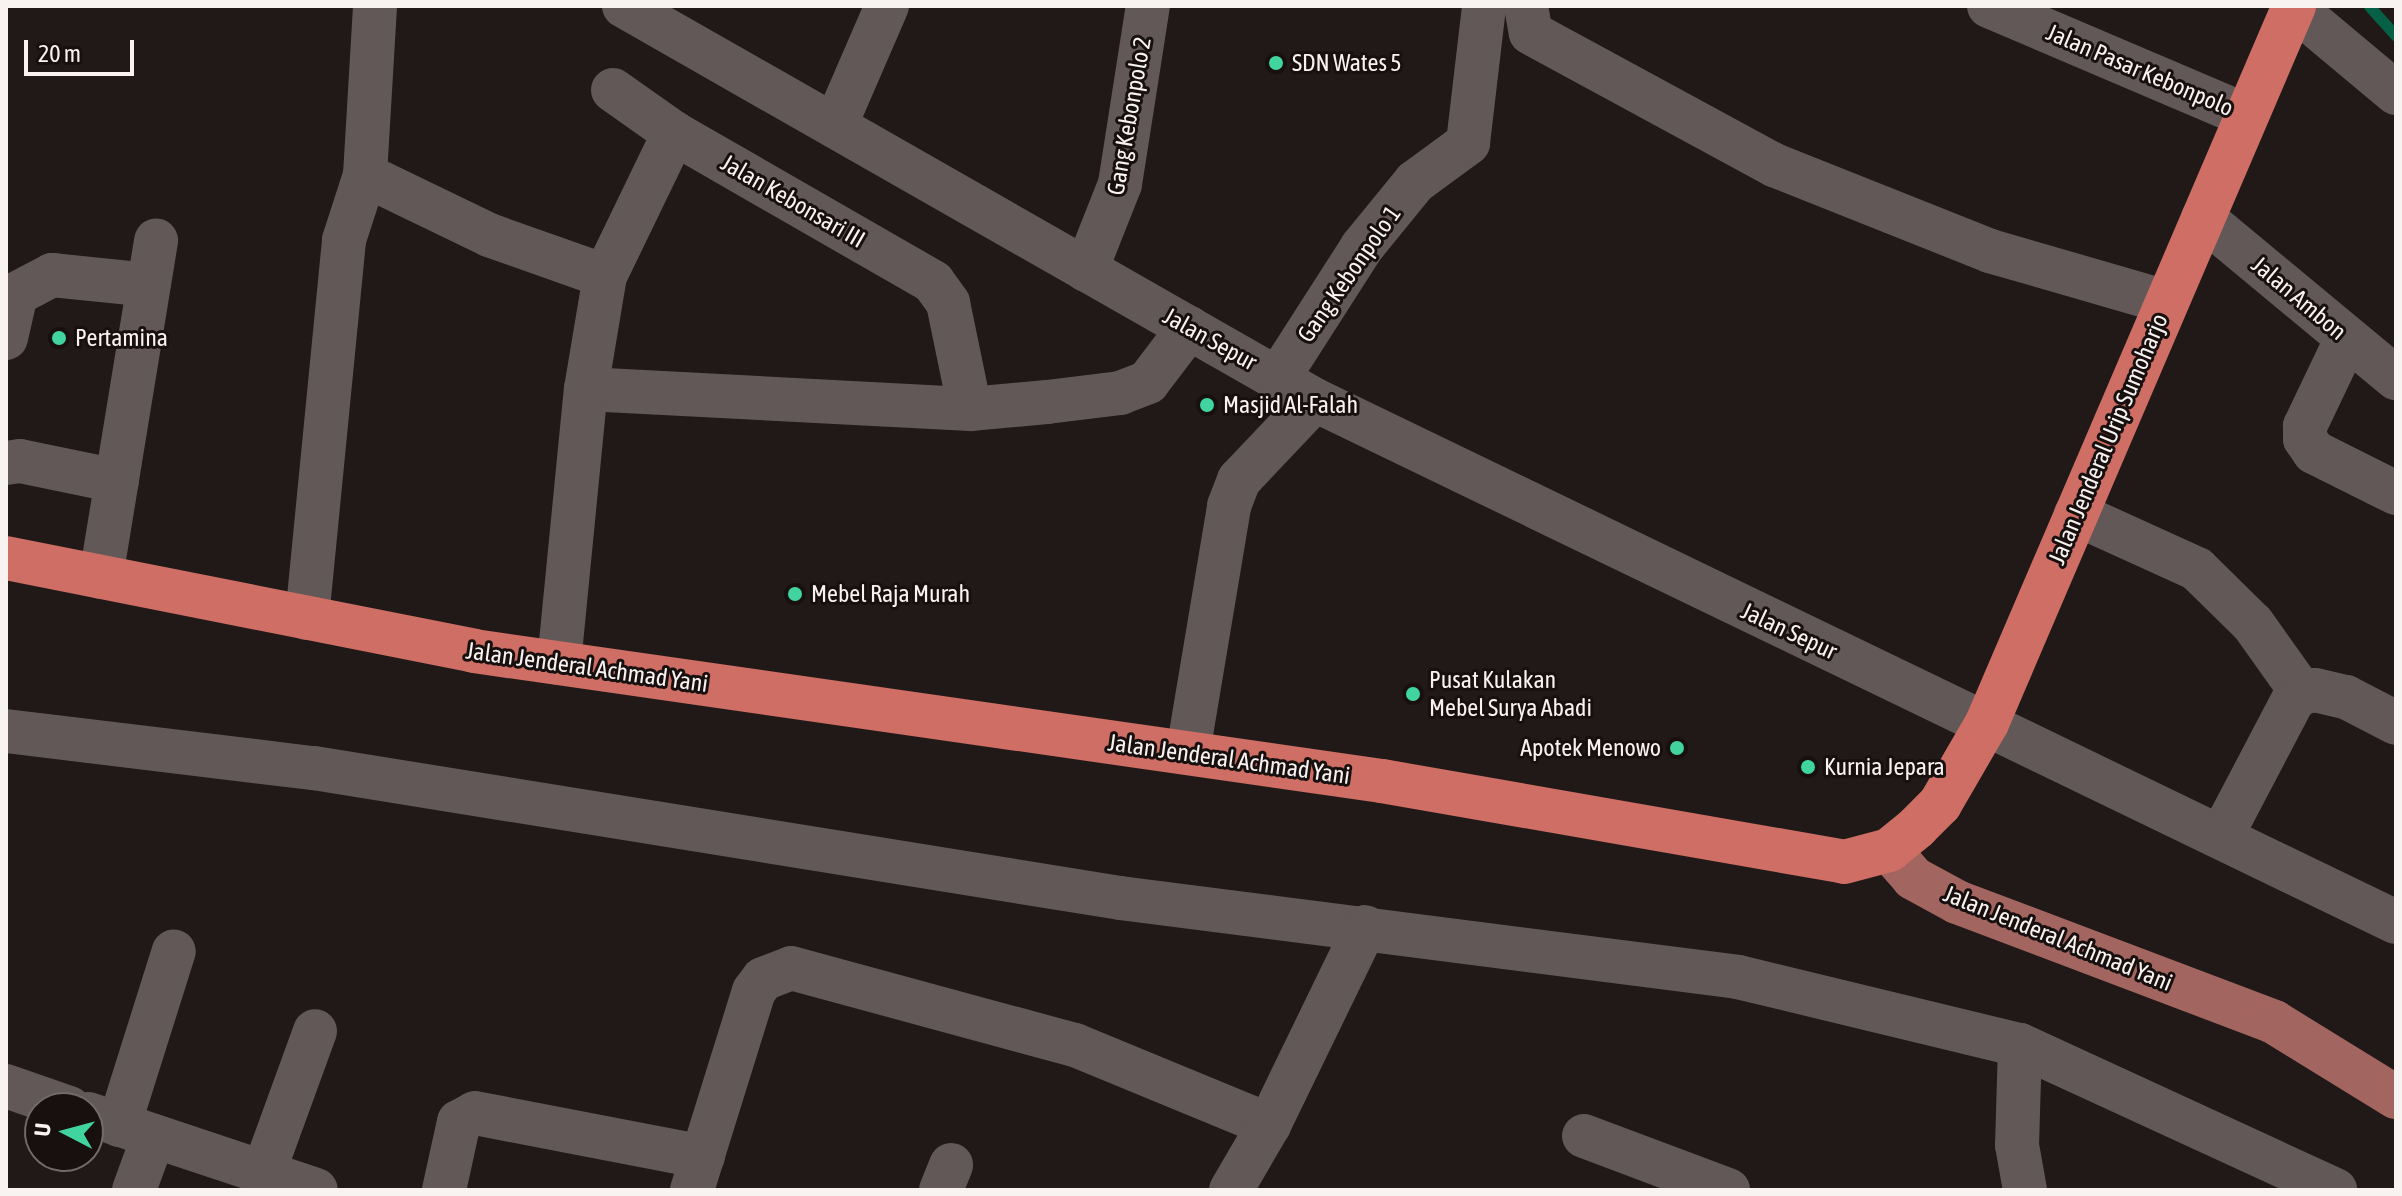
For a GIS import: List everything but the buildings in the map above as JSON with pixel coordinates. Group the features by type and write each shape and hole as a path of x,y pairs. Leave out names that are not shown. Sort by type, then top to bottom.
{"highway":[{"name":"Jalan Jenderal Urip Sumoharjo","path":"1889,850 1940,804 1987,723 2293,7"},
{"name":"Jalan Jenderal Achmad Yani","path":"6,558 307,618 559,663 1188,752 1791,856 1844,862 1889,850"}],"main road":[{"name":"Jalan Jenderal Achmad Yani","path":"1889,850 1913,878 1957,902 2274,1022 2396,1097"}],"street":[{"path":"307,618 344,240 365,175 375,6"},
{"name":"Jalan Sepur","path":"624,6 1315,400 1677,578 1987,723 2396,922"},
{"path":"835,126 887,6"},
{"name":"Gang Kebonpolo 2","path":"1086,270 1120,184 1148,6"},
{"name":"Gang Kebonpolo 1","path":"1278,378 1388,215 1415,182 1468,143 1484,6"},
{"path":"1526,6 1531,33 1774,165 1990,251 2167,302"},
{"name":"Jalan Pasar Kebonpolo","path":"1989,6 2247,116"},
{"path":"2293,7 2396,93"},
{"name":"Jalan Kebonsari III","path":"613,90 674,133 933,282 948,303 970,409"},
{"path":"559,663 586,389 605,276 674,133"},
{"path":"365,175 489,235 605,276"},
{"name":"Jalan Ambon","path":"2203,218 2396,378"},
{"path":"101,577 156,240"},
{"path":"6,338 16,294 52,275 148,285"},
{"path":"586,389 970,409 1136,389 1164,366 1189,328"},
{"path":"2347,338 2305,426 2305,439 2314,452 2396,493"},
{"path":"1188,752 1229,506 1239,480 1315,400"},
{"path":"6,463 20,461 117,481"},
{"path":"2076,514 2197,569 2253,624 2302,693"},
{"path":"2221,837 2293,700 2302,693 2315,690 2346,697 2396,723"},
{"path":"6,731 314,768 1120,898 1738,977 2020,1045 2335,1190"},
{"path":"1231,1190 1269,1125 1365,927"},
{"path":"134,1190 120,1126 174,951"},
{"path":"444,1190 459,1122 475,1113 697,1173 754,991 763,979 791,968 1075,1045 1269,1125"},
{"path":"263,1174 315,1031"},
{"path":"2020,1045 2017,1145 2025,1190"},
{"path":"120,1126 316,1190"},
{"path":"1584,1136 1728,1190"}],"waterway":[{"path":"2369,6 2396,36"}],"place":[{"name":"SDN Wates 5","path":"1276,63"},
{"name":"Pertamina","path":"59,338"},
{"name":"Masjid Al-Falah","path":"1207,405"},
{"name":"Mebel Raja Murah","path":"795,594"},
{"name":"Pusat Kulakan Mebel Surya Abadi","path":"1413,694"},
{"name":"Apotek Menowo","path":"1677,748"},
{"name":"Kurnia Jepara","path":"1808,767"}]}
